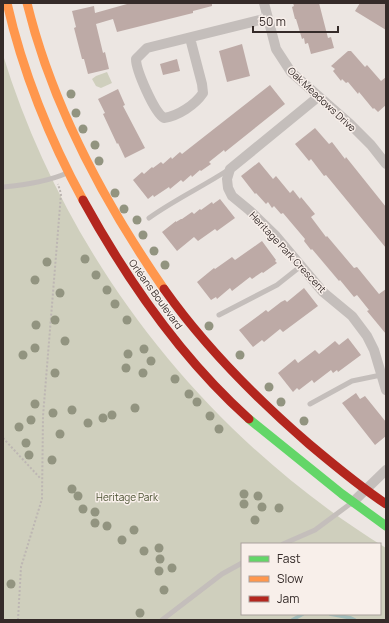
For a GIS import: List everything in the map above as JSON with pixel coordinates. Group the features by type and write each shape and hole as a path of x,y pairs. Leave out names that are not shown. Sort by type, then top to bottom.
{"main road":[{"name":"Orléans Boulevard","path":"7,3 25,67 46,124 68,172 101,233 129,278 162,323 198,366 242,412 269,437 386,526"},
{"name":"Orléans Boulevard","path":"27,3 39,50 71,129 111,208 152,274 210,348 253,394 295,432 365,489 386,504"}],"street":[{"name":"Oak Meadows Drive","path":"264,3 276,49 282,61 291,72 355,130 386,164"},
{"path":"190,38 203,93 198,100 176,114 164,118 157,113 137,70 136,59 147,48 268,18"},
{"path":"230,169 318,97"},
{"name":"Heritage Park Crescent","path":"230,169 227,179 228,188 232,196 275,235 324,292 352,316 367,336 374,350 386,390"},
{"path":"353,502 386,470"}],"lane":[{"path":"149,218 165,207 206,185 230,169"},
{"path":"3,187 30,184 56,178 68,172"},
{"path":"219,315 277,285 301,266"},
{"path":"310,404 352,381 381,375"},
{"path":"285,543 315,530 353,502"},
{"path":"162,620 222,574 241,563"}],"path":[{"path":"18,620 21,567 42,499 43,416 61,194 56,178"},
{"path":"3,438 42,480"}],"green space":[{"name":"Heritage Park","path":"3,55 30,130 64,202 104,271 150,336 201,397 258,452 320,503 379,543 241,543 241,615 381,615 381,545 386,548 386,620 3,620"},
{"path":"107,72 112,83 101,88 96,86 92,79"}],"building":[{"path":"126,3 212,3 212,6 193,11 193,13 117,32 113,19 96,24 103,53 105,52 109,69 88,74 84,59 82,59 74,28 76,27 72,11 94,6 95,13 127,4"},
{"path":"293,3 319,3 328,38 331,37 334,48 311,54 308,43 305,44 304,38 302,39 292,7 294,6"},
{"path":"360,3 386,3 386,30 355,11"},
{"path":"242,44 250,76 227,82 219,51"},
{"path":"348,51 351,51 365,67 367,65 381,81 386,77 386,105 378,112 374,108 373,109 359,92 358,94 348,82 346,83 342,79 341,81 333,71 335,69 331,66"},
{"path":"177,59 180,71 163,75 160,64"},
{"path":"270,85 285,104 225,152 224,150 209,162 211,164 201,171 200,170 192,177 191,175 183,182 181,180 170,189 169,187 154,197 153,195 148,199 133,180 142,172 144,174 161,162 163,164 180,152 182,154"},
{"path":"118,89 125,105 123,106 145,148 125,158 103,114 105,113 98,99"},
{"path":"315,128 329,144 332,142 345,159 346,157 386,207 386,248 326,175 324,176 311,159 309,161 295,144"},
{"path":"259,162 273,179 276,176 290,193 293,190 300,199 301,197 315,214 311,217 326,237 327,236 354,268 357,267 379,294 386,289 386,334 367,311 369,310 357,295 354,297 312,249 311,250 304,241 305,239 283,213 281,214 274,206 272,208 268,202 266,204 256,193 255,194 241,176"},
{"path":"220,199 235,218 217,231 215,229 198,241 194,237 177,251 162,232 176,221 192,212 194,214 212,202 213,204"},
{"path":"262,241 277,263 252,279 250,277 232,291 230,288 217,299 216,297 211,300 197,282 214,268 215,269 232,257 235,260"},
{"path":"304,288 318,306 283,332 280,329 264,342 262,340 253,347 239,330 266,310 268,312 285,300 287,302"},
{"path":"348,338 361,355 338,372 337,370 333,373 331,370 314,383 312,380 299,390 297,388 293,392 278,373 295,359 298,363 315,350 319,354 335,341 339,345"},
{"path":"356,393 360,399 365,396 386,422 386,436 375,445 342,403"}],"waterway":[{"path":"292,620 301,615"},
{"path":"335,615 355,620"}],"traffic: fast":[{"path":"249,419 342,494 386,526"}],"traffic: slow":[{"path":"7,3 13,28 38,104 59,153 83,200"},
{"path":"27,3 51,79 82,152 121,222 164,289"}],"traffic: jam":[{"path":"83,200 118,259 157,317 201,370 249,419"},
{"path":"164,289 196,331 232,371 270,409 356,483 386,504"}]}
